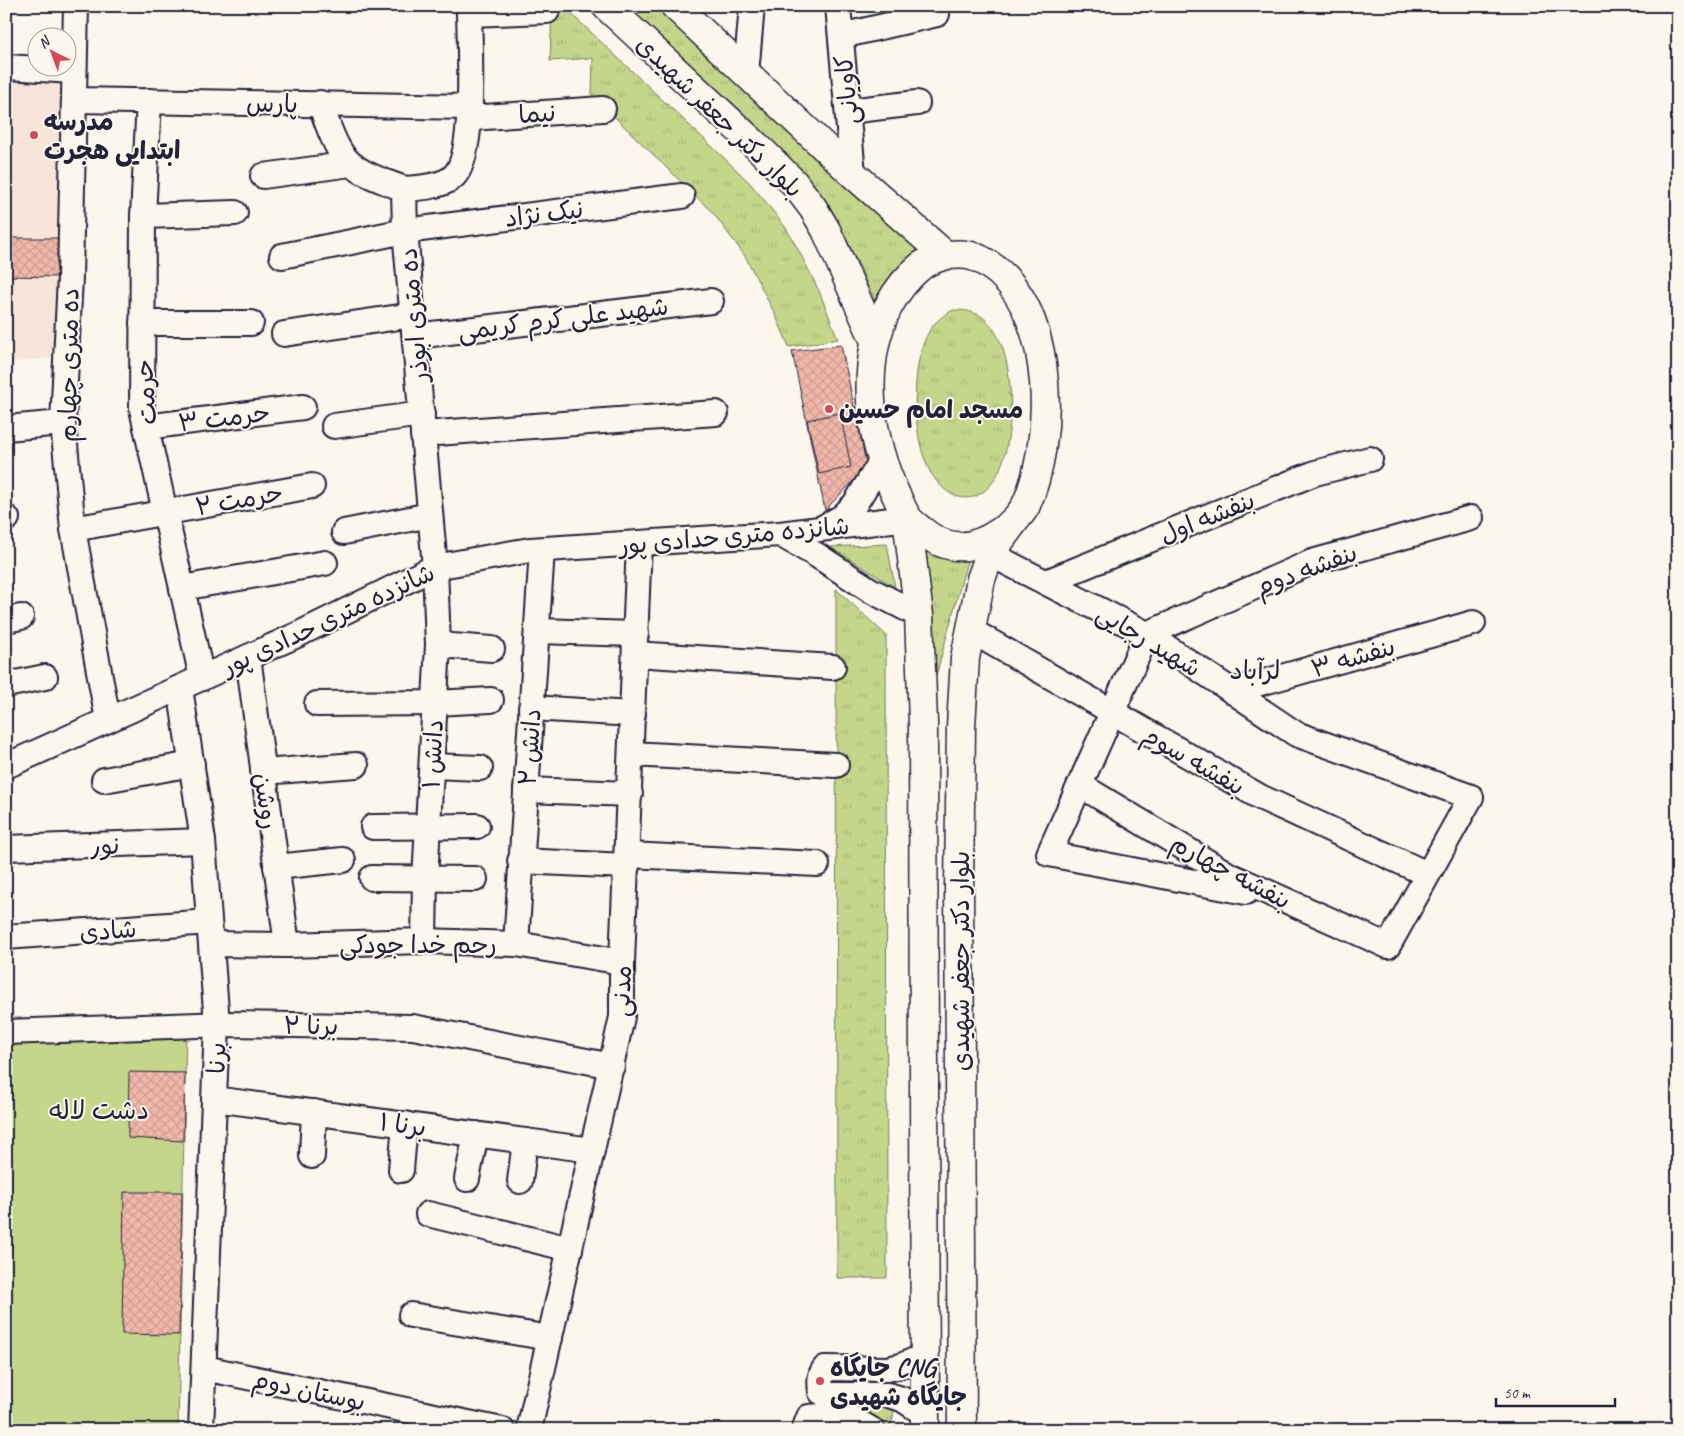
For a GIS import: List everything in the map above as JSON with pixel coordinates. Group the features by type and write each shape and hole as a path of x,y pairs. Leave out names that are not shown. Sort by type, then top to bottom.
{"main road":[{"name":"بلوار دکتر جعفر شهیدی","path":"606,6 794,183 813,208 826,230 875,341"},
{"name":"بلوار دکتر جعفر شهیدی","path":"681,9 746,74 853,174 945,255"},
{"path":"945,255 968,255 988,263 1018,293 1030,315 1039,344 1043,373 1044,402 1039,458 1032,488 1025,507 1007,527 989,540 975,545 959,547 933,540 907,518 882,460 875,431 871,393 870,367 881,323 900,288 922,265 945,255"},
{"name":"بلوار دکتر جعفر شهیدی","path":"962,1430 959,889 961,727 965,658 981,579 990,554 1025,507"},
{"name":"بلوار دکتر جعفر شهیدی","path":"907,518 919,616 923,723 925,1422"}],"street":[{"name":"ده متری چهارم","path":"75,28 76,6"},
{"path":"746,74 752,6"},
{"name":"کاویانی","path":"838,6 853,174"},
{"path":"320,104 340,152 351,164 365,173 404,189 432,187 454,176 465,156 470,113 469,10 547,11"},
{"path":"841,36 937,14"},
{"path":"6,67 28,68"},
{"name":"ده متری چهارم","path":"74,78 70,277 63,423 73,529 108,720"},
{"name":"پارس","path":"74,100 320,104 470,113"},
{"name":"حرمت","path":"149,101 143,216 142,409 202,678"},
{"path":"848,111 917,103"},
{"name":"نیما","path":"470,113 604,108"},
{"path":"263,176 351,164"},
{"name":"ده متری ابوذر","path":"404,189 435,567"},
{"name":"نیک نژاد","path":"282,256 406,231 682,196"},
{"path":"143,216 235,213"},
{"name":"شهید علی کرم کریمی","path":"284,334 710,301"},
{"path":"142,323 252,323"},
{"name":"حرمت ۳","path":"146,427 303,408"},
{"path":"334,426 716,413"},
{"path":"6,428 63,423"},
{"name":"بنفشه اول","path":"1046,582 1315,473 1370,459"},
{"path":"818,530 842,517 855,504 882,460"},
{"name":"حرمت ۲","path":"73,529 312,486"},
{"path":"344,532 430,515"},
{"name":"شانزده متری حدادی پور","path":"6,766 248,657 435,567 530,550 780,534 907,518"},
{"name":"بنفشه دوم","path":"1147,634 1312,562 1470,518"},
{"path":"780,534 870,590 919,616"},
{"name":"مدنی","path":"529,1430 622,1017 622,962 632,754 639,543"},
{"name":"دانش ۲","path":"516,944 542,550"},
{"name":"شهید رجایی","path":"990,554 1147,634 1296,734 1471,796 1427,874"},
{"path":"182,588 325,563"},
{"name":"دانش ۱","path":"424,941 425,879 438,645 435,567"},
{"name":"بنفشه ۳","path":"1232,691 1473,624"},
{"name":"بنفشه سوم","path":"970,630 1260,797 1427,874"},
{"path":"536,631 833,667"},
{"path":"1147,634 1049,854 1284,900"},
{"path":"438,645 492,649"},
{"name":"روشن","path":"248,657 287,945"},
{"path":"6,685 45,677"},
{"name":"برنا","path":"180,688 203,841 217,1024 201,1430"},
{"path":"317,704 435,703 491,700"},
{"path":"531,708 633,714"},
{"path":"632,754 836,764"},
{"path":"104,780 192,764"},
{"path":"263,772 356,765"},
{"path":"432,766 480,768"},
{"name":"بنفشه چهارم","path":"1080,785 1229,875 1388,946 1427,874"},
{"path":"526,790 630,794"},
{"path":"373,827 477,826"},
{"name":"نور","path":"6,848 203,841"},
{"path":"276,867 343,860"},
{"path":"520,861 817,864"},
{"path":"372,878 475,879"},
{"name":"شادی","path":"6,937 210,933"},
{"name":"رحم خدا جودکی","path":"210,933 287,945 424,941 516,944 622,962"},
{"name":"برنا ۲","path":"6,1032 217,1024 413,1028 612,1066"},
{"name":"برنا ۱","path":"214,1099 592,1150"},
{"path":"312,1156 314,1112"},
{"path":"401,1170 405,1124"},
{"path":"468,1179 476,1134"},
{"path":"520,1181 525,1140"},
{"path":"428,1214 570,1250"},
{"path":"411,1315 550,1338"},
{"path":"925,1422 902,1399 888,1395 826,1395 821,1392 820,1381 825,1368 876,1370 901,1366 926,1356"},
{"name":"بوستان دوم","path":"204,1368 502,1430"},
{"path":"804,1430 808,1417 845,1414 872,1430"}],"shaded area":[{"path":"6,75 28,76 28,78 62,78 61,357 6,363"}],"green space":[{"path":"552,6 563,6 749,182 786,228 819,291 838,339 789,347 776,316 745,256 713,213 592,95 593,58 550,61"},
{"path":"622,6 656,6 937,264 883,317 847,240 822,197"},
{"path":"953,310 977,314 985,319 995,332 1003,349 1008,370 1010,392 1008,436 1005,455 999,471 992,483 984,491 966,498 956,496 947,491 931,473 919,440 916,419 915,397 920,354 926,337 935,323"},
{"path":"923,536 973,539 926,713"},
{"path":"887,544 895,587 830,547"},
{"path":"836,589 886,635 887,1278 837,1278"},
{"path":"186,1030 178,1430 6,1430 6,1041"},
{"path":"845,1403 892,1406 894,1410 892,1423 882,1426"}],"building":[{"path":"6,204 11,204 10,238 62,238 62,277 6,276"},
{"name":"مسجد امام حسین","path":"841,345 867,467 825,510 792,351"},
{"path":"840,413 851,467 819,474 807,420"},
{"path":"129,1072 185,1073 183,1141 128,1138"},
{"path":"124,1192 182,1192 179,1335 122,1334"}],"place":[{"name":"مدرسه ابتدایی هجرت","path":"34,135"},
{"name":"مسجد امام حسین","path":"829,409"},
{"name":"جایگاه CNG جایگاه شهیدی","path":"820,1381"}],"district":[{"name":"لرآباد","path":"1255,670"},
{"name":"دشت لاله","path":"99,1110"}]}
